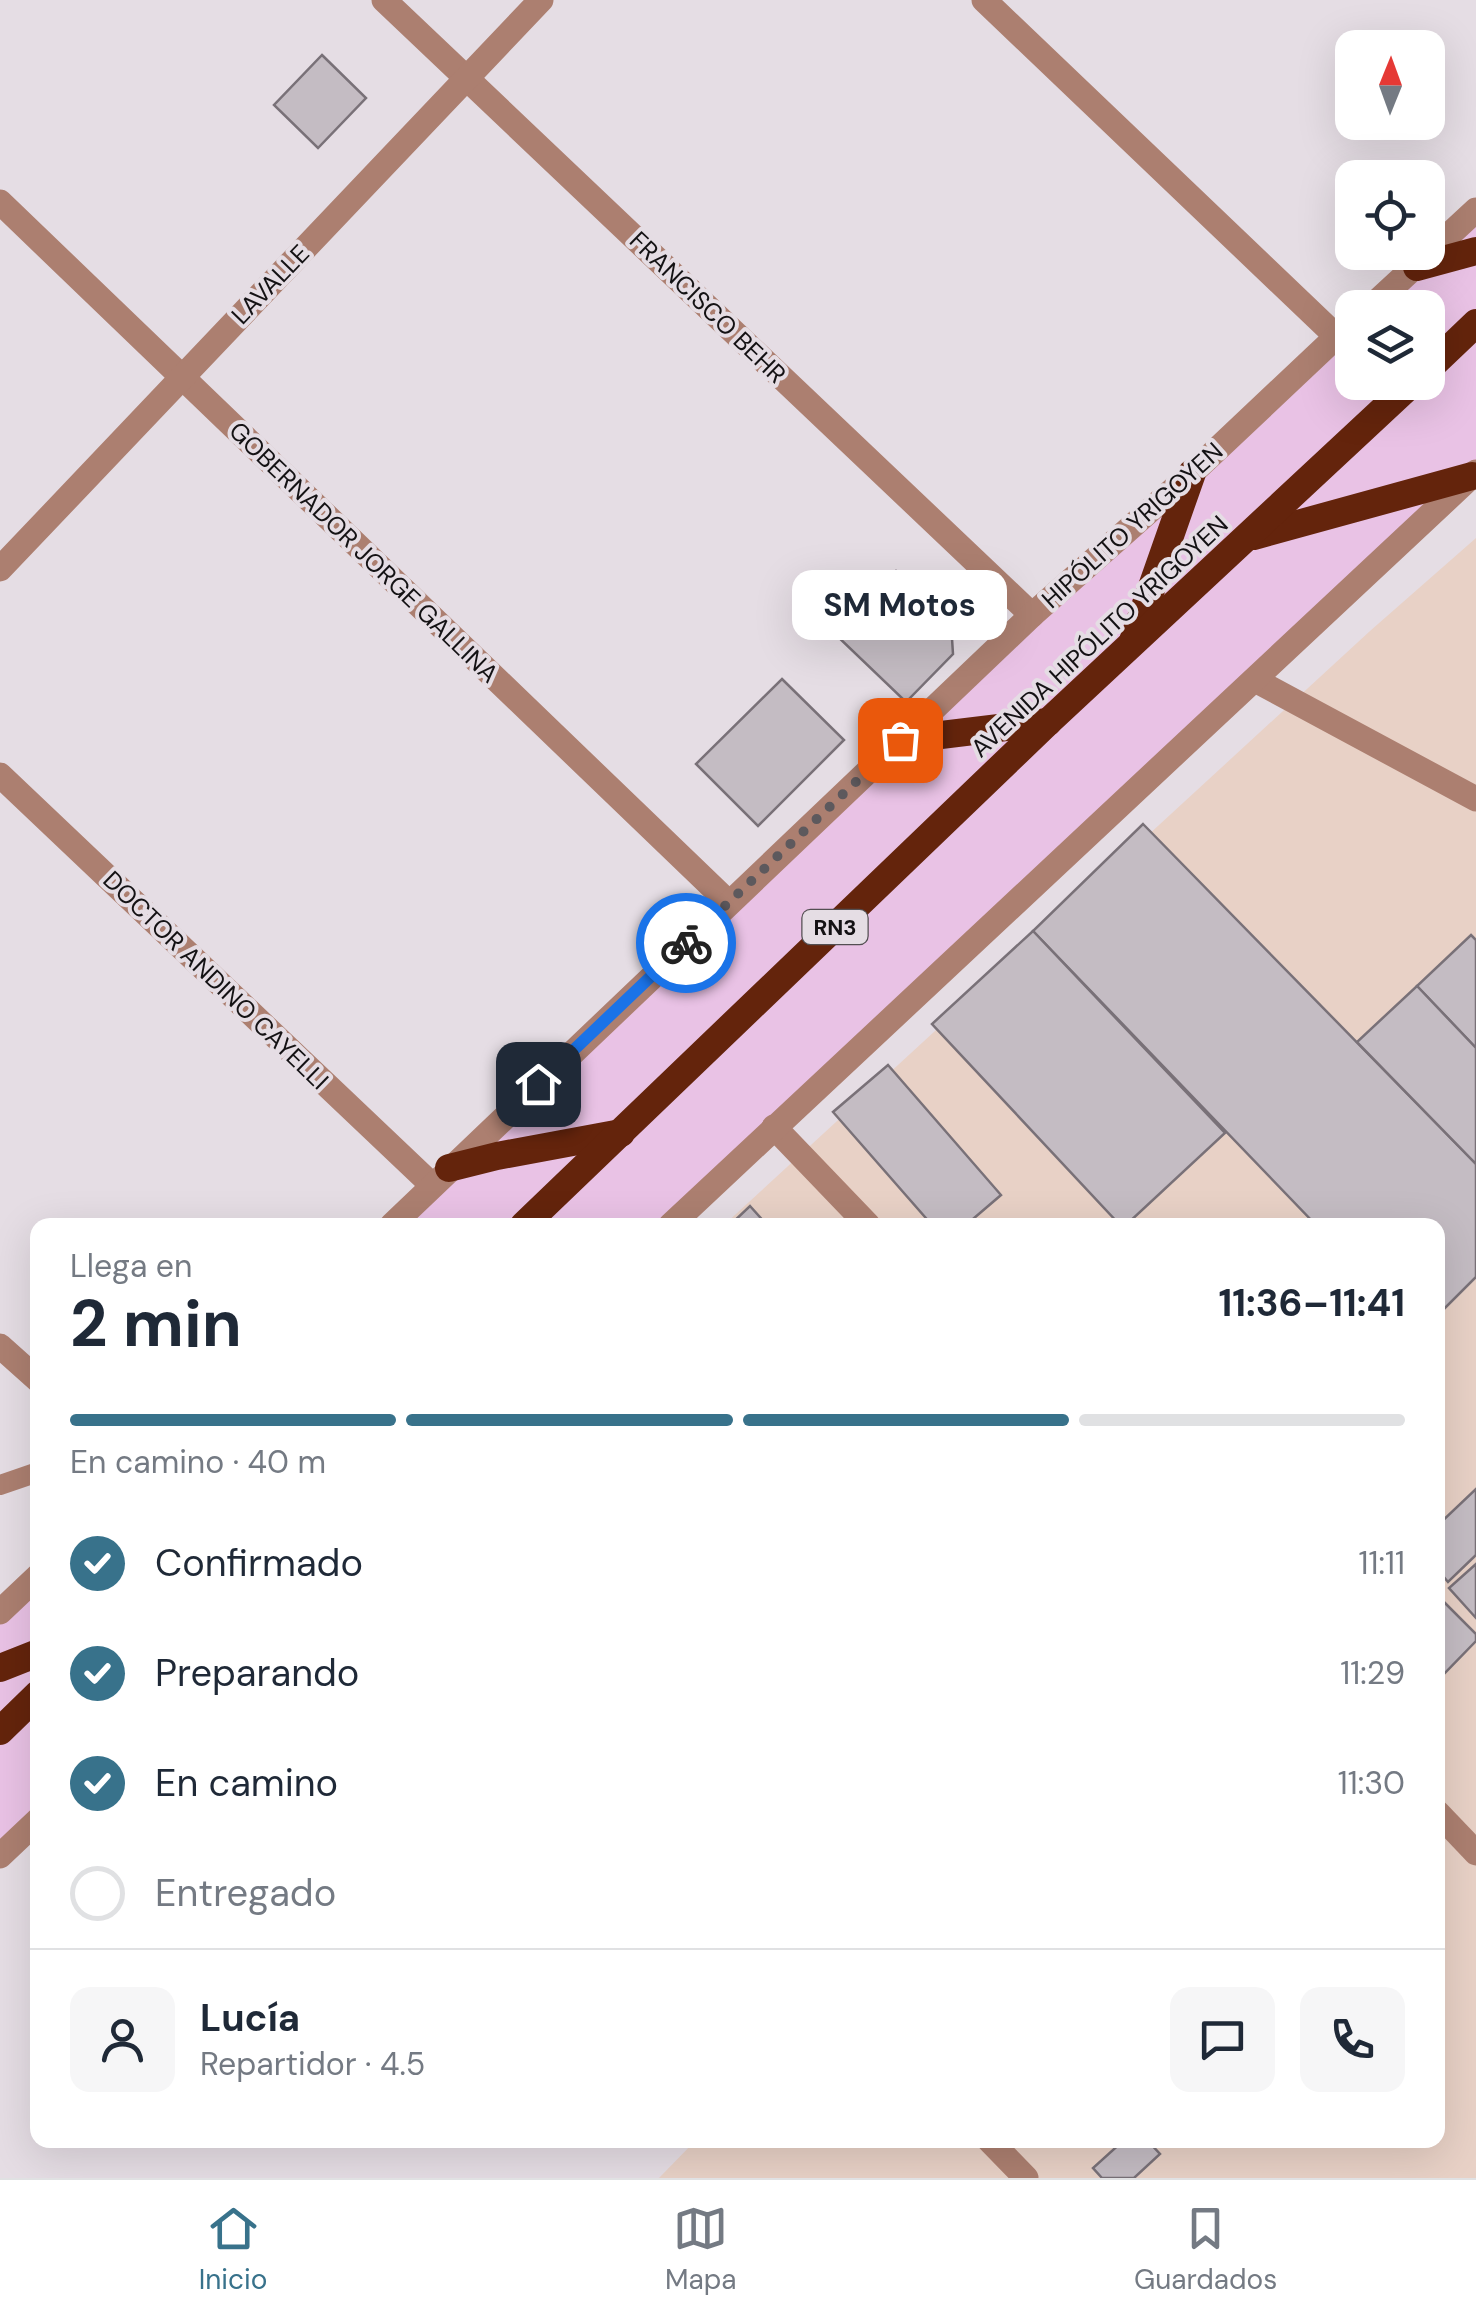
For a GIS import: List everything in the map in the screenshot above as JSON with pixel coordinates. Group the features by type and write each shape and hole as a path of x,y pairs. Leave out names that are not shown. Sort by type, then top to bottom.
{"highway":[{"path":"1445,259 1476,251"},
{"path":"1445,353 1476,323"},
{"name":"AVENIDA HIPÓLITO YRIGOYEN","path":"531,1218 1048,722 1394,400"},
{"path":"1130,649 1192,473"},
{"path":"1248,538 1474,474"},
{"path":"900,740 1048,722"},
{"path":"440,1176 497,1156 622,1132"},
{"path":"0,1668 30,1656"},
{"path":"0,1731 30,1704"}],"street":[{"name":"FRANCISCO BEHR","path":"384,0 1032,616"},
{"name":"LAVALLE","path":"0,569 541,0"},
{"path":"984,0 1335,321"},
{"name":"GOBERNADOR JORGE GALLINA","path":"0,202 728,902"},
{"path":"1445,240 1476,210"},
{"path":"1391,290 1414,270"},
{"name":"HIPÓLITO YRIGOYEN","path":"399,1218 900,740 1335,338"},
{"path":"677,1218 1474,474"},
{"path":"1256,680 1476,799"},
{"name":"DOCTOR ANDINO CAYELLI","path":"0,775 440,1176"},
{"path":"774,1127 861,1218"},
{"path":"0,1346 30,1373"},
{"path":"0,1612 30,1584"},
{"path":"1445,1820 1476,1853"},
{"path":"0,1856 30,1828"},
{"path":"997,2148 1026,2178"}],"lane":[{"path":"0,1484 30,1475"}],"shaded area":[{"path":"1476,210 1476,472 678,1218 399,1218 1335,338 1335,400 1445,400 1445,290 1389,290 1410,270 1445,270 1445,238"},
{"path":"1476,538 1476,2178 659,2178 688,2148 1445,2148 1445,1218 732,1218"},
{"path":"30,1583 30,1827 0,1856 0,1612"}],"building":[{"path":"322,55 366,98 318,148 274,105"},
{"path":"896,571 951,623 953,654 906,702 835,634"},
{"path":"782,679 844,740 758,826 696,764"},
{"path":"1143,824 1476,1164 1476,1277 1445,1308 1445,1218 1309,1218 1033,931"},
{"path":"1033,931 1225,1133 1134,1218 1113,1218 932,1024"},
{"path":"1471,935 1476,940 1476,1048 1417,986"},
{"path":"1417,986 1476,1048 1476,1164 1357,1042"},
{"path":"888,1065 1001,1195 974,1218 926,1218 833,1112"},
{"path":"750,1206 761,1218 737,1218"},
{"path":"1476,1489 1476,1555 1448,1582 1445,1578 1445,1518"},
{"path":"1476,1564 1476,1618 1449,1588"},
{"path":"1445,1603 1476,1634 1476,1641 1445,1673"},
{"path":"1115,2148 1154,2148 1160,2154 1134,2178 1102,2178 1093,2168"}],"way so far":[{"path":"686,943 900,740"}],"place":[{"name":"SM Motos","path":"900,740"}],"route":[{"path":"538,1084 686,943"}]}
